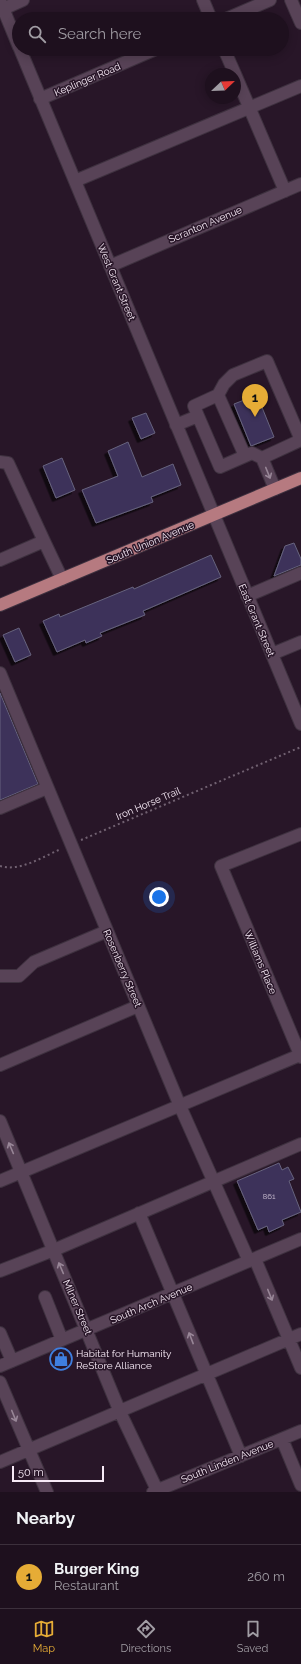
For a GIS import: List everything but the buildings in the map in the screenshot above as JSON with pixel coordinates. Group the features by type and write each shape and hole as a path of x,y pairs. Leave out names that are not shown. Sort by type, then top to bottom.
{"main road":[{"name":"South Union Avenue","path":"0,605 301,478"}],"street":[{"path":"1,5 23,0"},
{"path":"203,0 208,12"},
{"path":"242,12 270,0"},
{"path":"291,0 301,23"},
{"name":"West Grant Street","path":"1,5 12,31"},
{"name":"West Grant Street","path":"22,56 213,515"},
{"name":"Keplinger Road","path":"40,99 140,56"},
{"path":"227,56 232,68"},
{"path":"75,182 301,86"},
{"path":"241,88 285,191"},
{"name":"Scranton Avenue","path":"110,266 301,184"},
{"path":"262,458 301,440 267,361 233,375 224,384 218,395 194,406 220,467 252,453 262,458 275,489"},
{"path":"218,395 244,456"},
{"path":"176,425 198,416"},
{"path":"0,462 8,463 62,579"},
{"name":"East Grant Street","path":"213,515 301,724"},
{"path":"0,560 44,541"},
{"path":"247,596 301,573"},
{"path":"272,654 301,642"},
{"name":"Rosenberry Street","path":"0,673 180,1106 301,1368"},
{"path":"0,808 47,788"},
{"name":"Williams Place","path":"301,834 221,866 301,1056"},
{"path":"0,976 19,976 34,962 107,931"},
{"path":"0,1065 138,1006"},
{"path":"0,1181 301,1056"},
{"name":"Milner Street","path":"0,1121 120,1412 156,1491"},
{"path":"0,1271 54,1250 214,1180 301,1144"},
{"path":"139,1213 241,1456"},
{"name":"South Arch Avenue","path":"0,1366 301,1239"},
{"path":"45,1297 62,1340"},
{"path":"0,1333 12,1361"},
{"path":"0,1462 301,1334"},
{"path":"0,1382 46,1492"},
{"name":"South Linden Avenue","path":"156,1491 301,1431"},
{"path":"282,1439 301,1485"}],"path":[{"name":"Iron Horse Trail","path":"0,866 6,868 21,867 71,844 301,747"}],"place":[{"name":"Burger King","path":"255,417"},
{"name":"Habitat for Humanity ReStore Alliance","path":"61,1359"}]}
